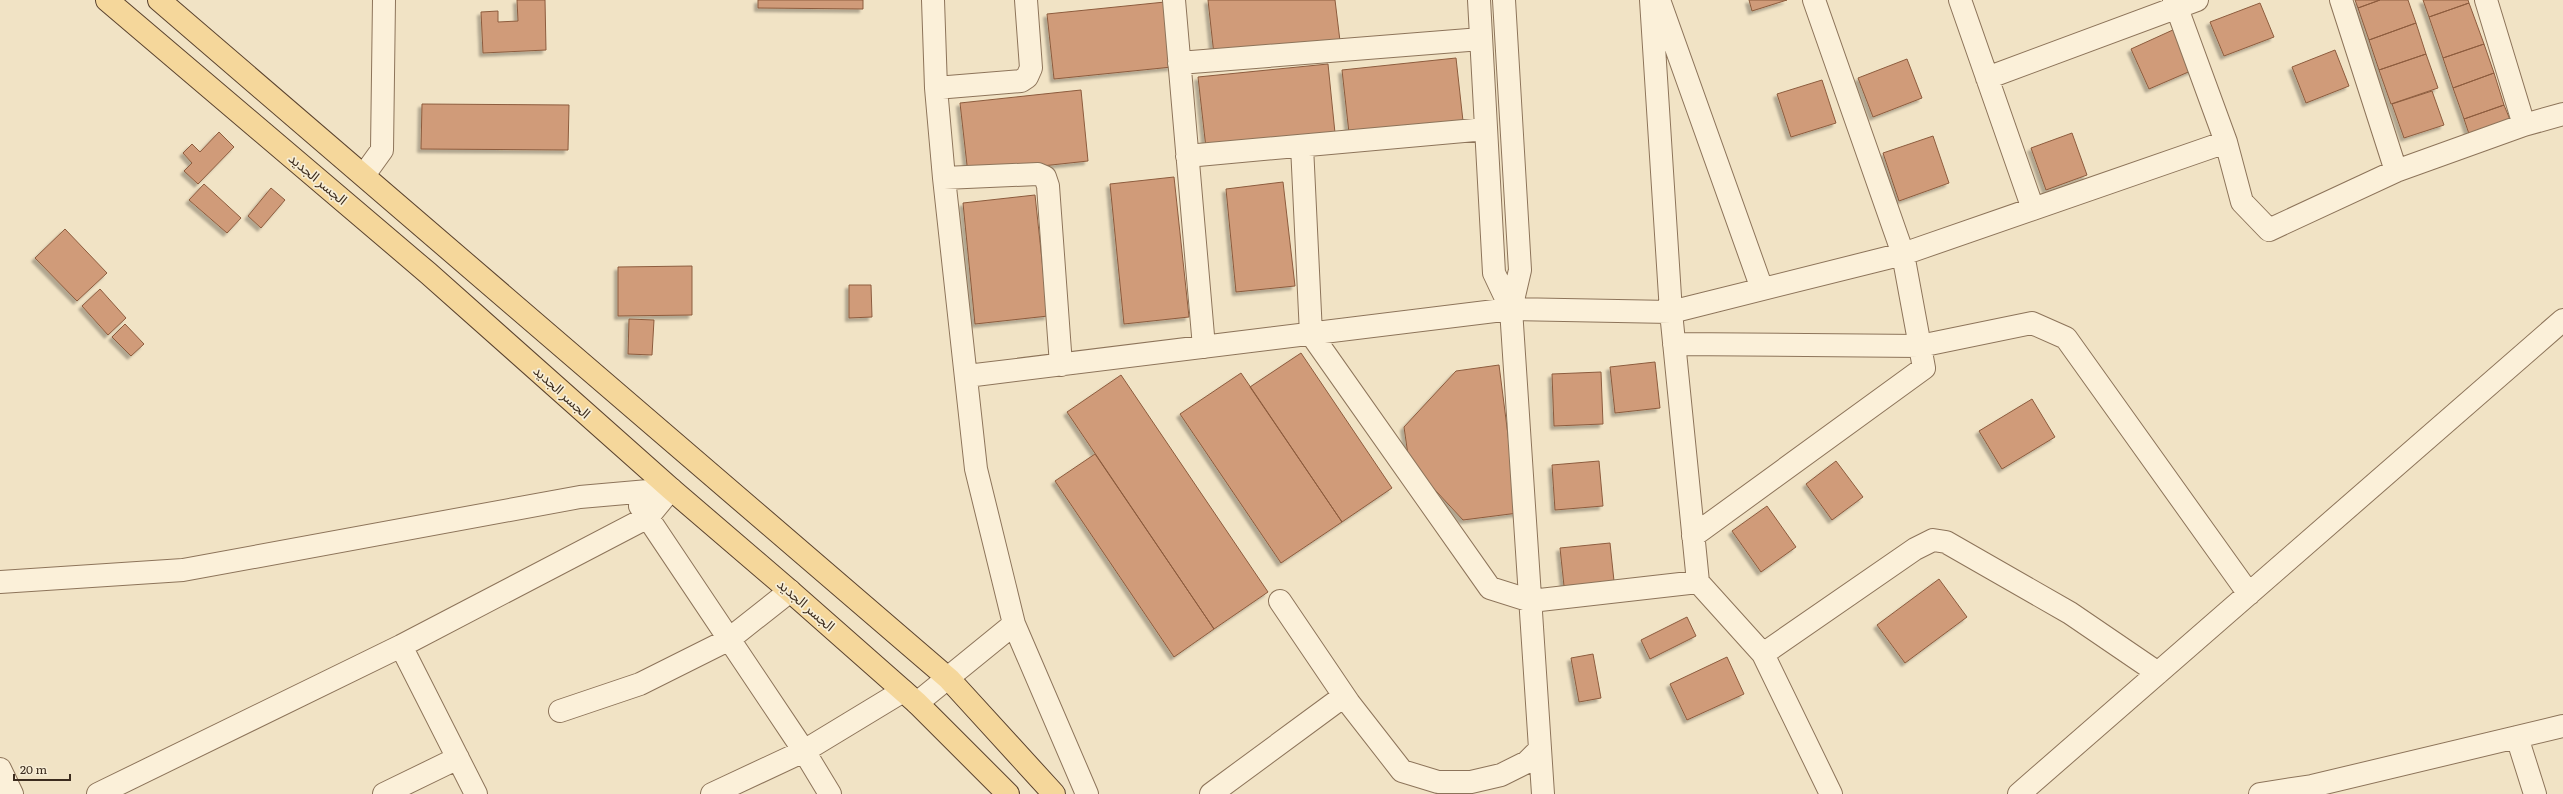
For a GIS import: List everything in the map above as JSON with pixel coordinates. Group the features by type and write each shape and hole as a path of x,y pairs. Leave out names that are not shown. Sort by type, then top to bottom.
{"main road":[{"name":"الجسر الجديد","path":"107,0 428,273 671,489 790,591 910,697 1008,794"},
{"path":"159,0 949,679 1054,794"}],"street":[{"path":"364,175 382,150 384,0"},
{"path":"933,0 936,88 944,178 967,376 976,469 1014,624 1087,794"},
{"path":"936,88 1021,81 1028,77 1031,68 1026,0"},
{"path":"1174,0 1204,347"},
{"path":"1479,0 1494,273 1511,309"},
{"path":"1504,0 1520,270 1511,309 1543,794"},
{"path":"1651,0 1671,312 1698,582 1763,654 1830,794"},
{"path":"1659,0 1762,289"},
{"path":"1693,536 1924,368 1903,254 1814,0"},
{"path":"1960,0 2033,209"},
{"path":"2341,0 2396,171"},
{"path":"2486,0 2524,125"},
{"path":"1987,78 2183,2 2226,142 2242,202 2269,230 2396,171 2524,125 2563,114"},
{"path":"1179,63 1481,39"},
{"path":"1187,156 1486,129"},
{"path":"967,376 1511,309 1671,312 1903,254 2226,142"},
{"path":"1302,146 1311,334 1490,588 1531,601 1698,582"},
{"path":"944,178 1038,174 1045,177 1048,186 1061,365"},
{"path":"2019,794 2563,320"},
{"path":"1674,344 1920,346 2032,323 2066,338 2249,594"},
{"path":"0,582 182,570 580,497 671,489"},
{"path":"98,794 401,646 648,517 671,489"},
{"path":"628,492 648,517 728,640 804,750 830,794"},
{"path":"1763,654 1915,549 1933,540 1946,542 2070,613 2158,673"},
{"path":"560,711 640,684 728,640 790,591"},
{"path":"1280,601 1344,696 1402,771 1438,782 1471,788 1527,762 1540,749"},
{"path":"712,794 949,679 1014,624"},
{"path":"401,646 476,794"},
{"path":"1211,794 1344,696"},
{"path":"2260,794 2314,790 2563,726"},
{"path":"2517,737 2535,794"},
{"path":"384,794 458,758"},
{"path":"0,770 12,794"}],"building":[{"path":"517,0 545,0 546,50 483,53 481,12 498,11 498,22 518,21"},
{"path":"758,0 863,0 863,9 758,8"},
{"path":"1208,0 1335,0 1340,41 1214,55"},
{"path":"1749,0 1787,0 1752,11"},
{"path":"2355,0 2380,0 2358,8"},
{"path":"2380,0 2408,0 2416,23 2369,40 2358,8"},
{"path":"2423,0 2468,0 2469,3 2429,17"},
{"path":"1165,2 1172,67 1054,79 1047,14"},
{"path":"2260,3 2274,37 2224,56 2210,22"},
{"path":"2469,3 2484,44 2443,58 2429,17"},
{"path":"2416,23 2426,54 2379,70 2369,40"},
{"path":"2175,29 2193,70 2149,89 2131,49"},
{"path":"2484,44 2494,73 2453,88 2443,58"},
{"path":"2335,50 2349,86 2306,103 2292,67"},
{"path":"2426,54 2438,88 2391,104 2379,70"},
{"path":"1456,58 1463,121 1349,133 1342,70"},
{"path":"1907,59 1922,98 1873,117 1858,78"},
{"path":"1328,64 1335,133 1206,148 1198,77"},
{"path":"2494,73 2504,105 2464,119 2453,88"},
{"path":"1822,80 1836,123 1791,137 1777,94"},
{"path":"1081,90 1088,161 968,174 960,103"},
{"path":"2432,91 2444,125 2404,138 2392,104"},
{"path":"422,104 569,105 568,150 421,149"},
{"path":"2504,105 2511,122 2470,137 2464,119"},
{"path":"219,132 234,147 198,184 184,171 192,163 183,153 192,144 200,152"},
{"path":"2072,133 2087,175 2046,190 2031,148"},
{"path":"1933,136 1949,183 1899,201 1883,153"},
{"path":"1174,177 1189,317 1124,324 1110,184"},
{"path":"1283,182 1295,286 1236,292 1226,189"},
{"path":"204,184 241,218 227,233 189,200"},
{"path":"271,188 285,200 261,228 248,216"},
{"path":"1035,195 1048,316 975,324 963,203"},
{"path":"65,229 107,273 77,301 35,258"},
{"path":"692,266 692,315 618,316 618,267"},
{"path":"849,285 871,285 872,317 849,318"},
{"path":"100,289 126,318 108,335 82,306"},
{"path":"629,319 654,320 652,355 628,354"},
{"path":"125,324 144,344 131,356 112,337"},
{"path":"1301,353 1392,488 1342,522 1250,387"},
{"path":"1655,362 1660,408 1615,413 1610,367"},
{"path":"1499,365 1518,513 1463,520 1409,462 1404,427 1456,371"},
{"path":"1601,372 1603,424 1554,426 1552,374"},
{"path":"1241,373 1342,522 1281,563 1180,414"},
{"path":"1121,375 1268,592 1214,629 1067,412"},
{"path":"2032,399 2055,437 2002,469 1979,431"},
{"path":"1095,454 1214,629 1174,657 1055,481"},
{"path":"1599,461 1603,506 1555,510 1552,465"},
{"path":"1836,461 1863,497 1832,520 1806,484"},
{"path":"1767,506 1796,547 1761,572 1732,531"},
{"path":"1610,543 1614,581 1564,586 1560,548"},
{"path":"1939,579 1967,617 1905,663 1877,625"},
{"path":"1687,617 1696,636 1650,659 1641,640"},
{"path":"1593,654 1601,698 1579,702 1571,658"},
{"path":"1727,657 1744,694 1687,720 1670,684"}]}
